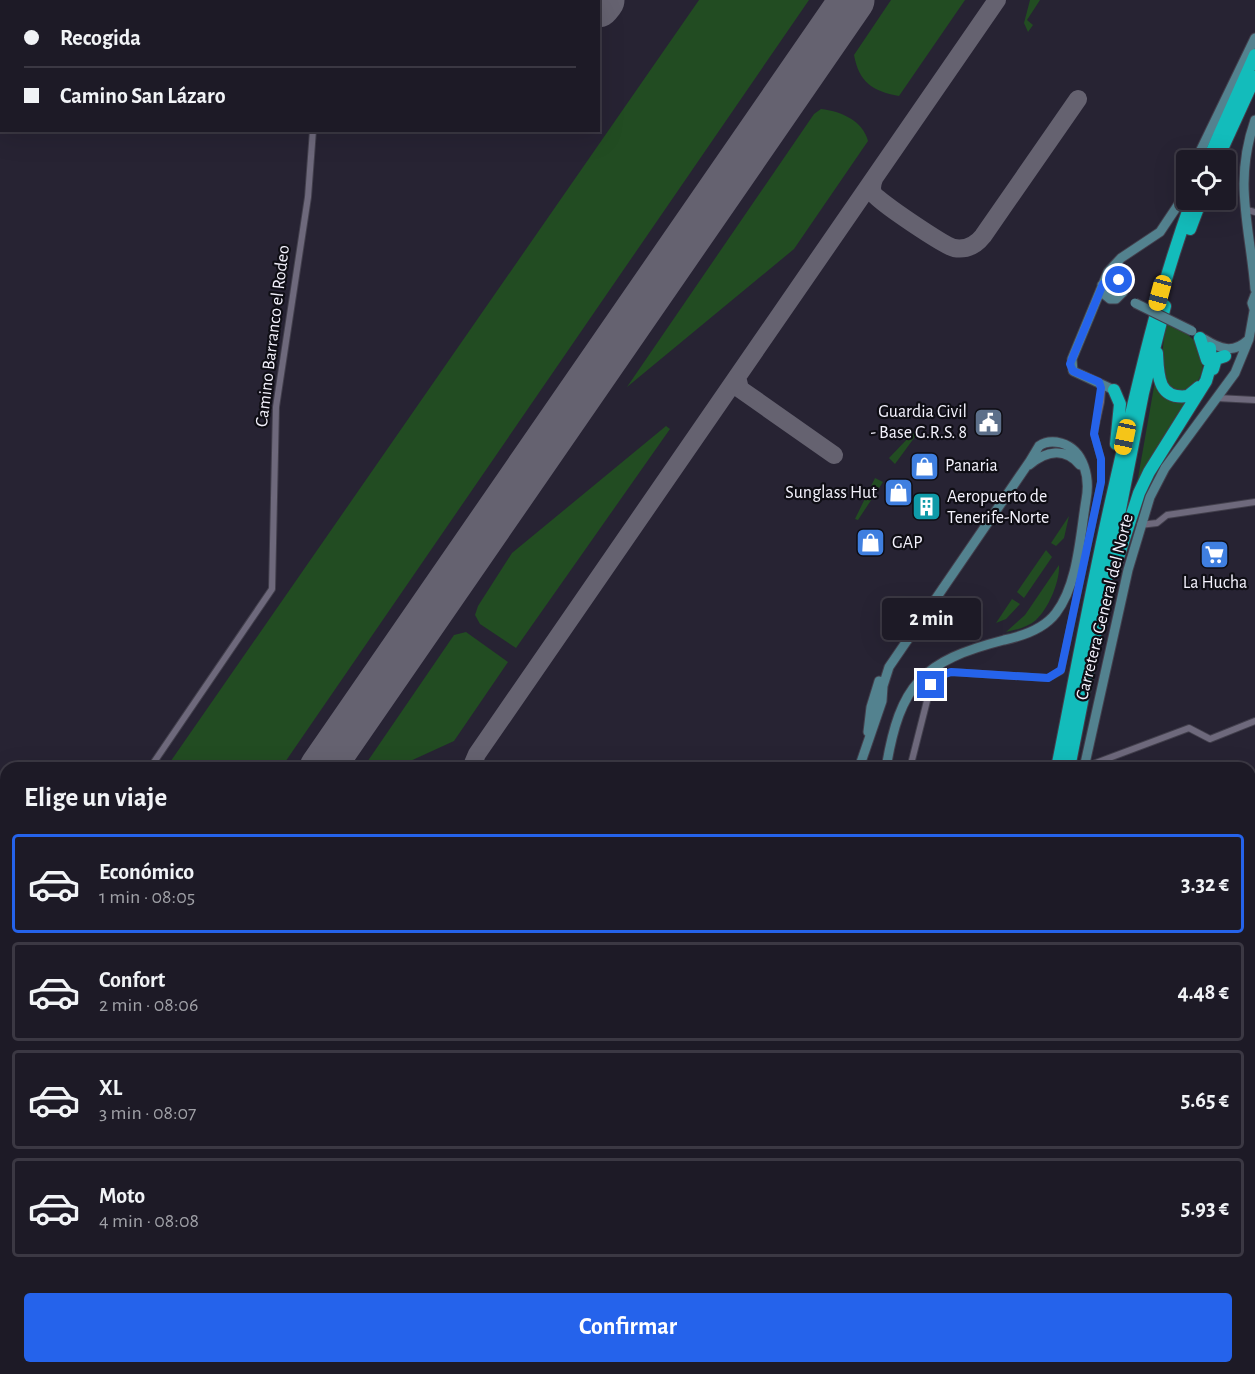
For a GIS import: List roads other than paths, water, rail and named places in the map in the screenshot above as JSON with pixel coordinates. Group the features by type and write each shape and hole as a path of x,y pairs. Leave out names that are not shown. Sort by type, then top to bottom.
{"highway":[{"path":"1212,150 1255,55"},
{"path":"1222,150 1255,77"},
{"path":"1057,762 1110,503 1149,335 1171,258 1188,210"},
{"path":"1070,762 1113,540 1156,339 1173,278 1197,210"},
{"path":"1156,339 1158,376 1163,388 1178,398 1197,391 1202,383 1207,360 1201,338"},
{"path":"1190,412 1206,381 1210,364 1201,338"},
{"path":"1103,598 1139,493 1149,472 1204,392 1216,359 1225,356"},
{"path":"1110,503 1120,410 1119,399 1114,390"}],"main road":[{"path":"1201,150 1255,38"},
{"path":"1255,120 1245,156 1244,208 1253,257 1255,289"},
{"path":"1114,390 1075,373 1070,367 1110,268 1160,232 1176,208"},
{"path":"1119,280 1122,263 1127,255"},
{"path":"1112,278 1119,280 1124,287 1122,294 1116,298 1108,298 1102,292 1103,284 1112,278"},
{"path":"1122,294 1224,349 1234,349 1249,339"},
{"name":"Carretera General del Norte","path":"1085,762 1140,525 1165,468 1225,388 1243,357 1255,311 1252,303 1255,295"},
{"name":"Carretera General del Norte","path":"1249,339 1255,329"},
{"path":"1201,338 1231,362 1235,373"},
{"path":"1225,356 1243,357"},
{"path":"861,762 882,701 887,671 1026,467 1043,455 1058,452 1072,457 1085,470 1088,488 1073,571 1060,608 1047,623 1032,631 958,653 922,676 902,705 888,762"},
{"path":"865,748 871,707 879,683 888,663 901,649"}],"street":[{"name":"Camino Barranco el Rodeo","path":"154,762 269,596 274,582 276,407 287,321 308,197 313,132"},
{"path":"1244,208 1255,212"},
{"path":"911,762 929,690 939,676 951,672 1048,678 1061,670 1101,482 1101,459 1094,434 1101,402 1102,391 1099,382"},
{"path":"1225,388 1236,399"},
{"path":"1101,402 1107,394 1114,390"},
{"path":"1217,398 1255,400"},
{"path":"1140,525 1157,523 1167,515 1251,505 1255,502"},
{"path":"1097,762 1189,728 1210,739 1255,721"}],"place":[{"name":"Guardia Civil - Base G.R.S. 8","path":"988,422"},
{"name":"Panaria","path":"924,466"},
{"name":"Sunglass Hut","path":"898,493"},
{"name":"Aeropuerto de Tenerife-Norte","path":"926,507"},
{"name":"GAP","path":"871,543"},
{"name":"La Hucha","path":"1215,554"}]}
